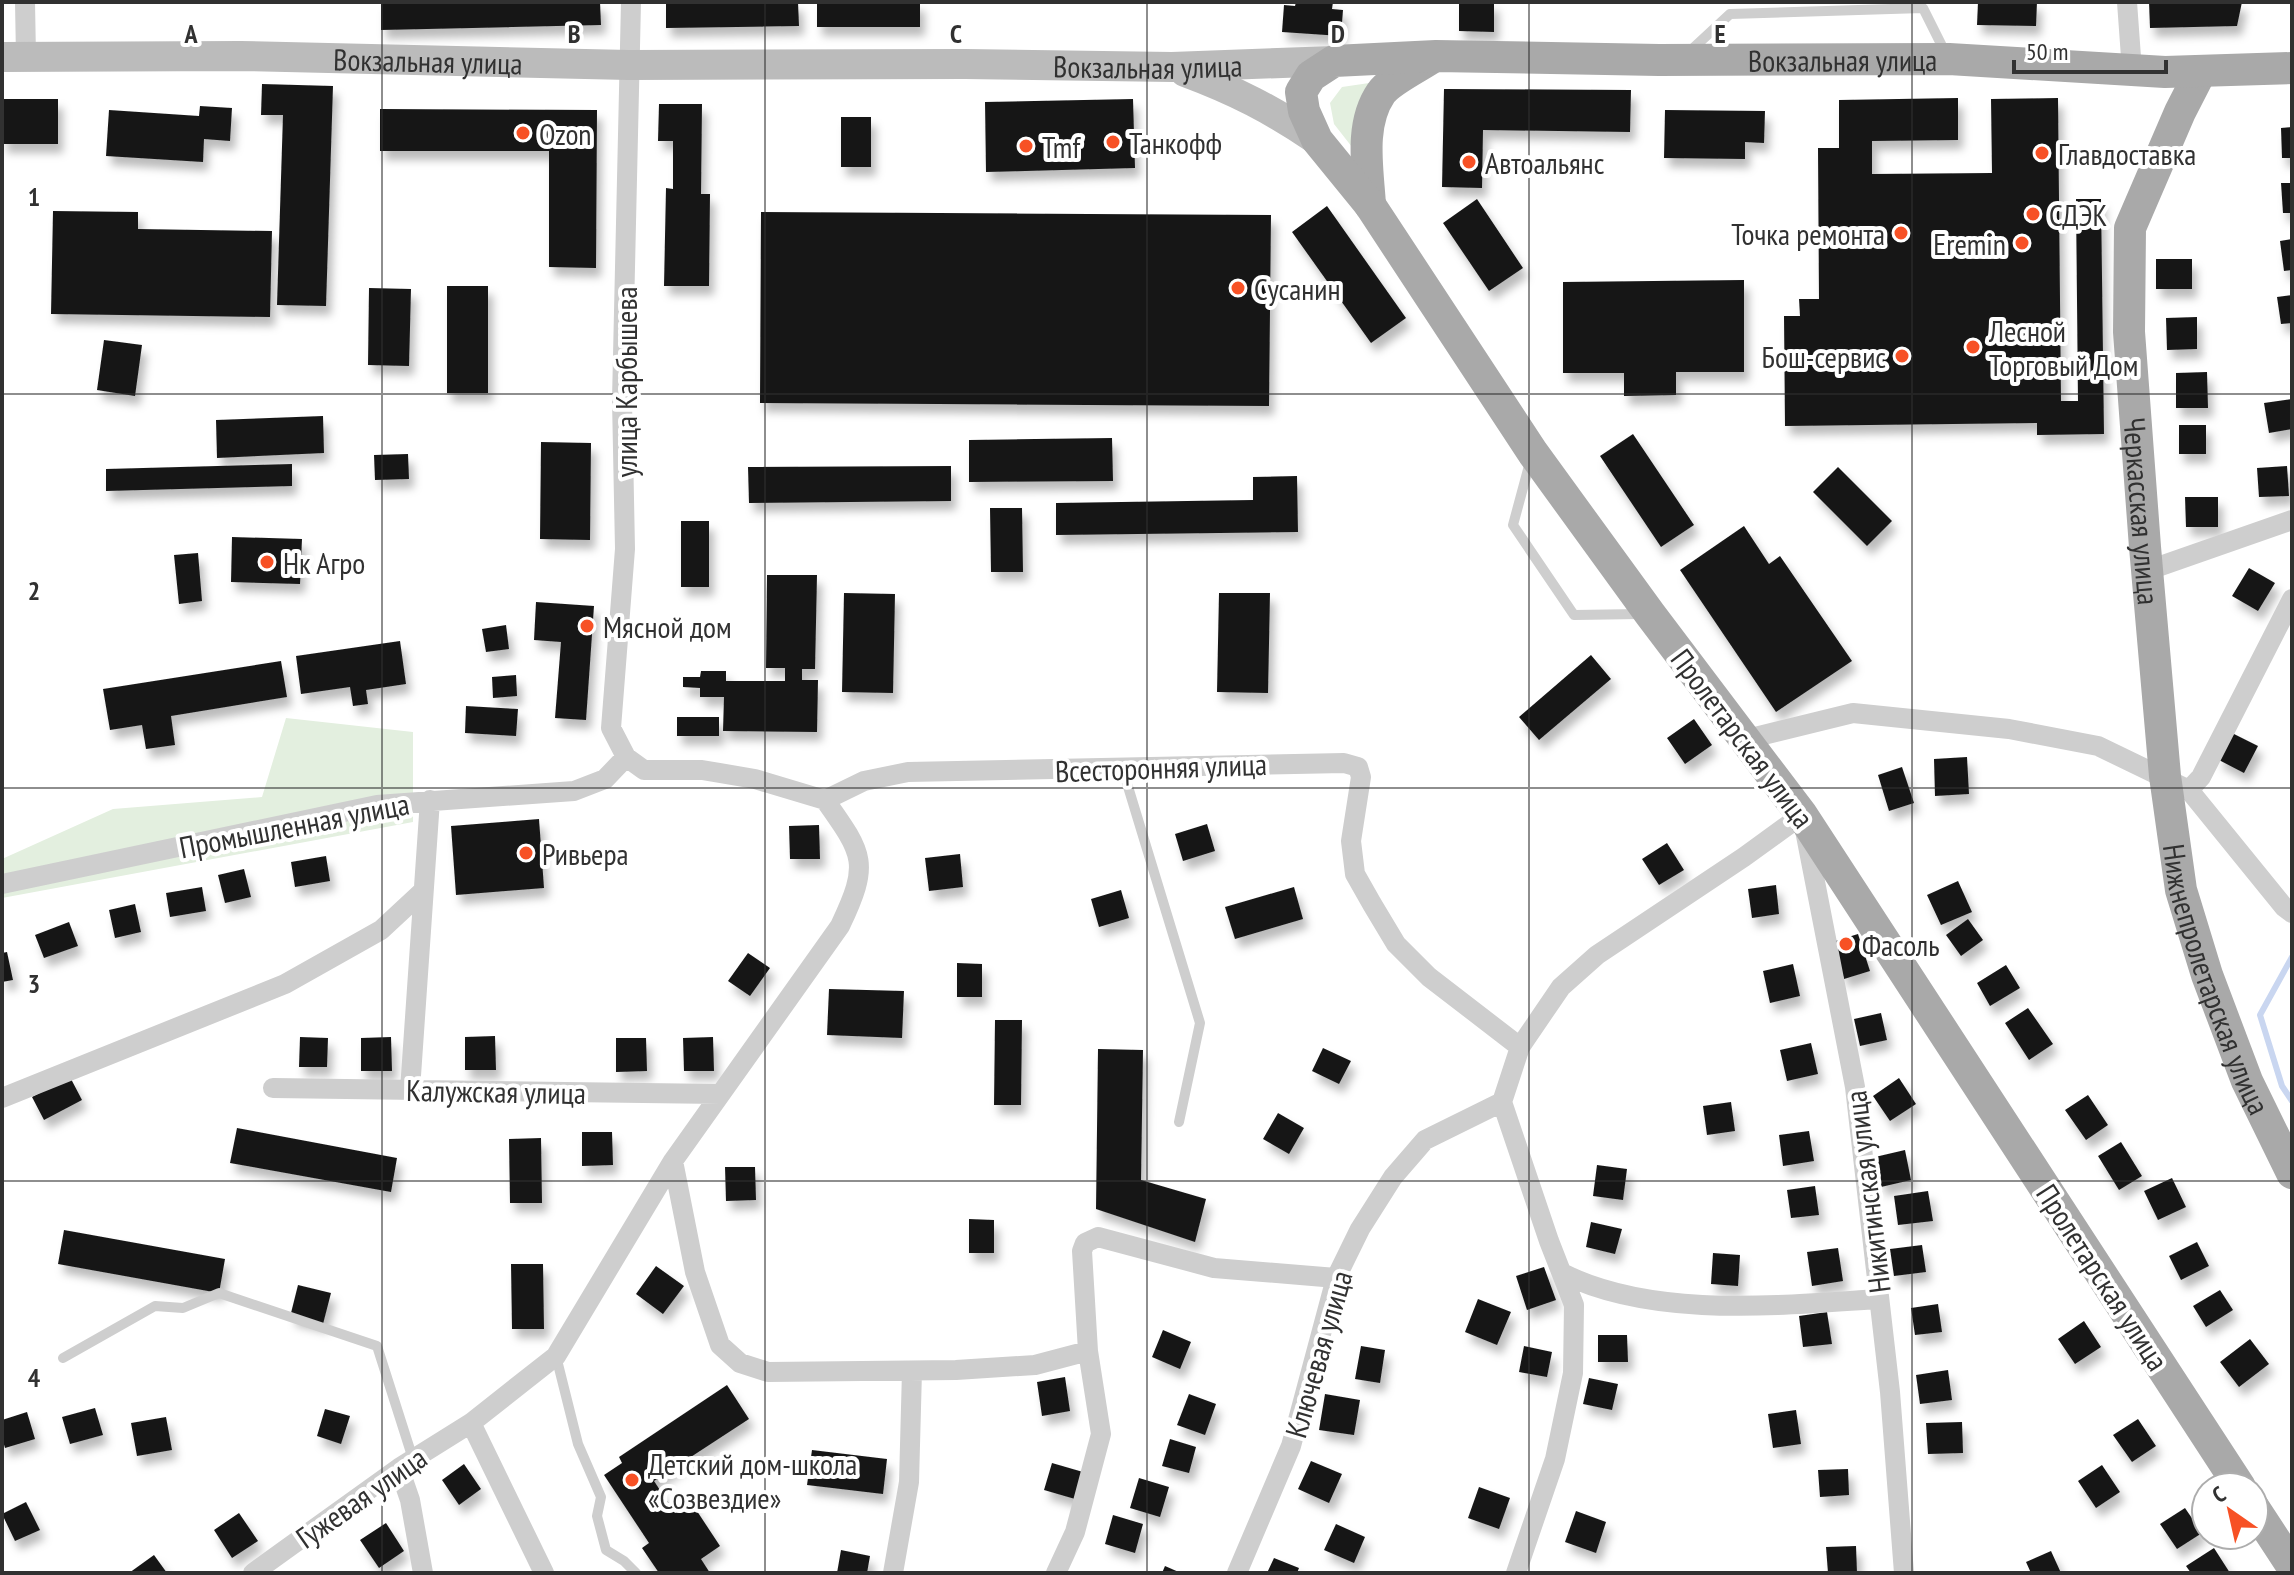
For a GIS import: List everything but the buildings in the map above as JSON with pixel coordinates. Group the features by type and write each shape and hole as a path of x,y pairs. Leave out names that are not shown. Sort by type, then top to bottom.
{"main road":[{"name":"Вокзальная улица","path":"14,57 240,56 629,65 1172,67 1436,56 1949,59 2132,71 2292,68"},
{"path":"1370,205 1366,137 1371,113 1382,91 1436,56"},
{"path":"1317,140 1304,111 1301,92 1311,76 1334,61"},
{"name":"Пролетарская улица","path":"1172,67 1234,90 1272,109 1317,140 1370,205 1533,453 1802,815 2230,1471"},
{"name":"Черкасская улица","path":"2177,783 2149,570 2129,332 2130,228 2201,71"},
{"name":"Нижнепролетарская улица","path":"2177,783 2181,890 2207,975 2247,1081 2292,1173"},
{"path":"2270,1532 2292,1566"}],"street":[{"path":"14,57 25,2"},
{"name":"улица Карбышева","path":"626,757 611,728 625,549 622,400 631,2"},
{"path":"2127,2 2132,71"},
{"path":"2149,570 2292,520"},
{"path":"2177,783 2201,777 2292,599"},
{"path":"1747,739 1853,713 2009,729 2098,746 2177,783 2288,910"},
{"path":"544,1573 471,1423 556,1356 673,1161 840,926 854,897 860,869 855,842 825,800 755,779 702,770 644,770 626,757"},
{"name":"Промышленная улица","path":"2,884 377,805 574,791 605,779 626,757"},
{"name":"Всесторонняя улица","path":"825,800 864,781 908,772 1344,763 1358,767 1361,777 1351,841 1355,874 1372,904 1396,944 1429,977 1520,1047"},
{"path":"410,1090 430,800"},
{"path":"1516,1573 1555,1459 1573,1373 1574,1305 1502,1102 1520,1047 1561,987 1597,955 1802,815"},
{"name":"Никитинская улица","path":"1802,815 1855,1087 1890,1392 1904,1573"},
{"path":"2,1098 285,984 381,930 423,891"},
{"name":"Калужская улица","path":"273,1088 720,1094"},
{"name":"Ключевая улица","path":"1237,1573 1291,1446 1336,1278 1360,1229 1393,1177 1425,1140 1502,1102"},
{"path":"673,1161 695,1272 720,1345 740,1363 768,1372 912,1371 1035,1365 1088,1351"},
{"path":"1056,1573 1075,1532 1101,1434 1088,1351 1082,1251 1085,1243 1098,1237 1214,1268 1336,1278"},
{"path":"1562,1273 1587,1286 1656,1301 1770,1306 1879,1299"},
{"path":"893,1573 909,1482 912,1371"},
{"name":"Гужевая улица","path":"253,1573 406,1463 471,1423"},
{"path":"406,1463 423,1573"}],"lane":[{"path":"1791,12 1800,2"},
{"path":"1682,59 1730,14 1922,5 1949,59"},
{"path":"1533,453 1513,525 1574,615 1650,614"},
{"path":"1122,767 1200,1023 1179,1122"},
{"path":"63,1358 155,1306 183,1308 219,1293 377,1346 406,1463"},
{"path":"556,1356 578,1444 601,1497 597,1516 606,1550 636,1573"}],"green space":[{"path":"1376,82 1352,147 1334,124 1330,103 1342,87"},
{"path":"286,718 413,732 413,822 2,898 2,859 113,809 262,797"}],"waterway":[{"path":"2292,957 2260,1015 2282,1086 2292,1101"}],"place":[{"name":"Ozon","path":"523,133"},
{"name":"Танкофф","path":"1113,142"},
{"name":"Tmf","path":"1026,146"},
{"name":"Главдоставка","path":"2042,153"},
{"name":"Автоальянс","path":"1469,162"},
{"name":"СДЭК","path":"2033,214"},
{"name":"Точка ремонта","path":"1901,233"},
{"name":"Eremin","path":"2022,243"},
{"name":"Сусанин","path":"1238,288"},
{"name":"Лесной Торговый Дом","path":"1973,347"},
{"name":"Бош-сервис","path":"1902,356"},
{"name":"Нк Агро","path":"267,562"},
{"name":"Мясной дом","path":"587,626"},
{"name":"Ривьера","path":"526,853"},
{"name":"Фасоль","path":"1846,944"},
{"name":"Детский дом-школа «Созвездие»","path":"632,1480"}]}
